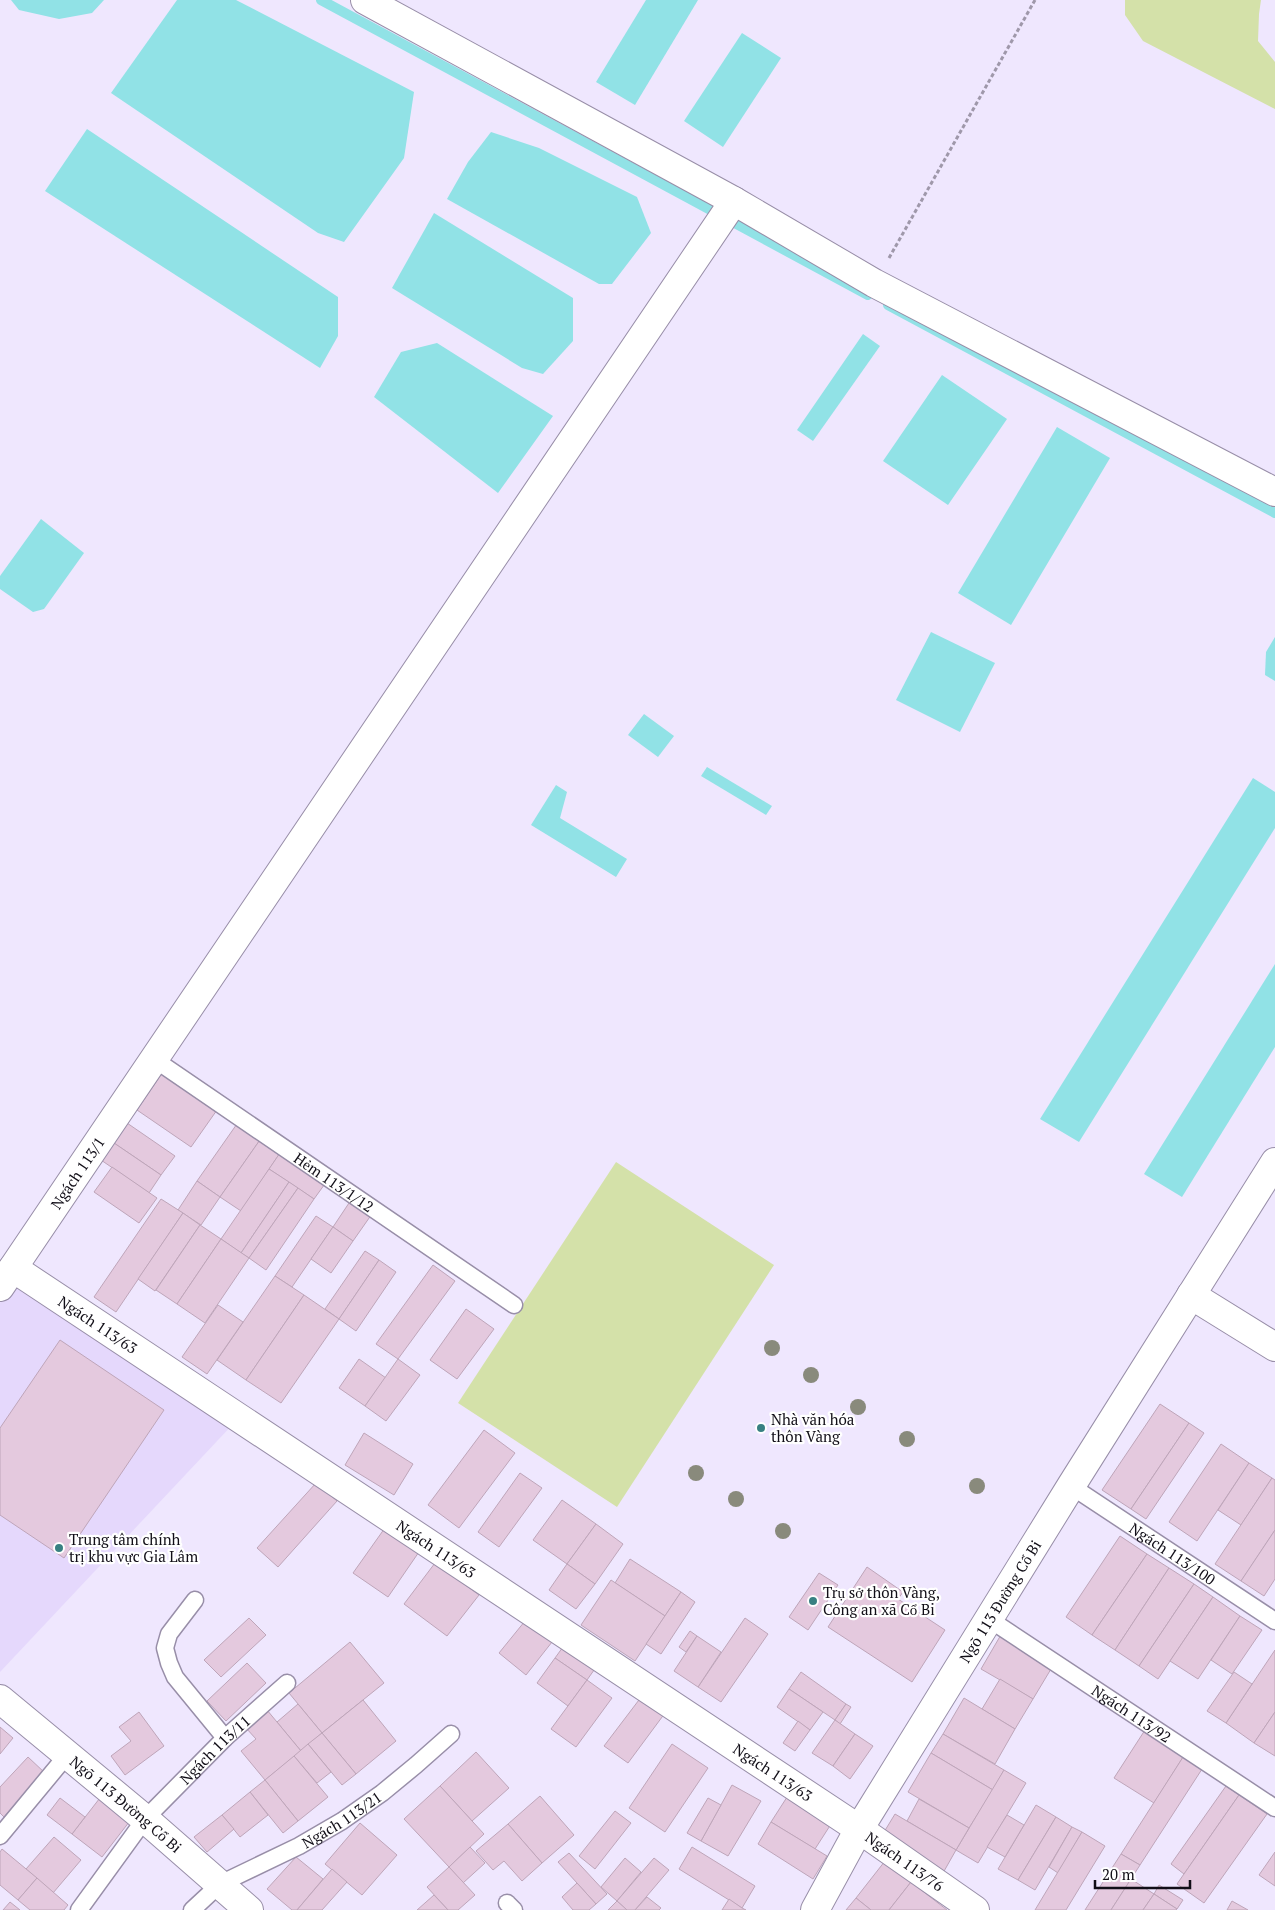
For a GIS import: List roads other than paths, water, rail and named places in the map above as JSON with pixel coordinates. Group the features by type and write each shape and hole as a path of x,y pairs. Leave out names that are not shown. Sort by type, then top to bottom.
{"street":[{"path":"365,0 734,201 874,283 1275,492"},
{"name":"Ngách 113/1","path":"6,1278 734,201"},
{"name":"Ngõ 113 Đường Cổ Bi","path":"815,1910 859,1829 1071,1486 1275,1162"},
{"name":"Ngách 113/63","path":"6,1278 859,1829"},
{"path":"1191,1295 1275,1348"},
{"name":"Ngõ 113 Đường Cổ Bi","path":"0,1699 145,1818 250,1910"},
{"name":"Ngách 113/76","path":"859,1829 975,1910"}],"lane":[{"name":"Hẻm 113/1/12","path":"154,1059 514,1304"},
{"name":"Ngách 113/100","path":"1071,1486 1275,1621"},
{"path":"195,1600 169,1634 165,1648 175,1677 225,1738"},
{"name":"Ngách 113/92","path":"989,1619 1275,1808"},
{"name":"Ngách 113/11","path":"79,1910 145,1818 225,1738 287,1682"},
{"name":"Ngách 113/21","path":"192,1910 220,1884 299,1846 342,1821 382,1793 451,1734"},
{"path":"0,1836 67,1754"}],"waterway":[{"path":"321,0 868,295"},
{"path":"888,305 1275,513"}],"place":[{"name":"Nhà văn hóa thôn Vàng","path":"761,1428"},
{"name":"Trung tâm chính trị khu vực Gia Lâm","path":"59,1548"},
{"name":"Trụ sở thôn Vàng, Công an xã Cổ Bi","path":"813,1601"}]}
